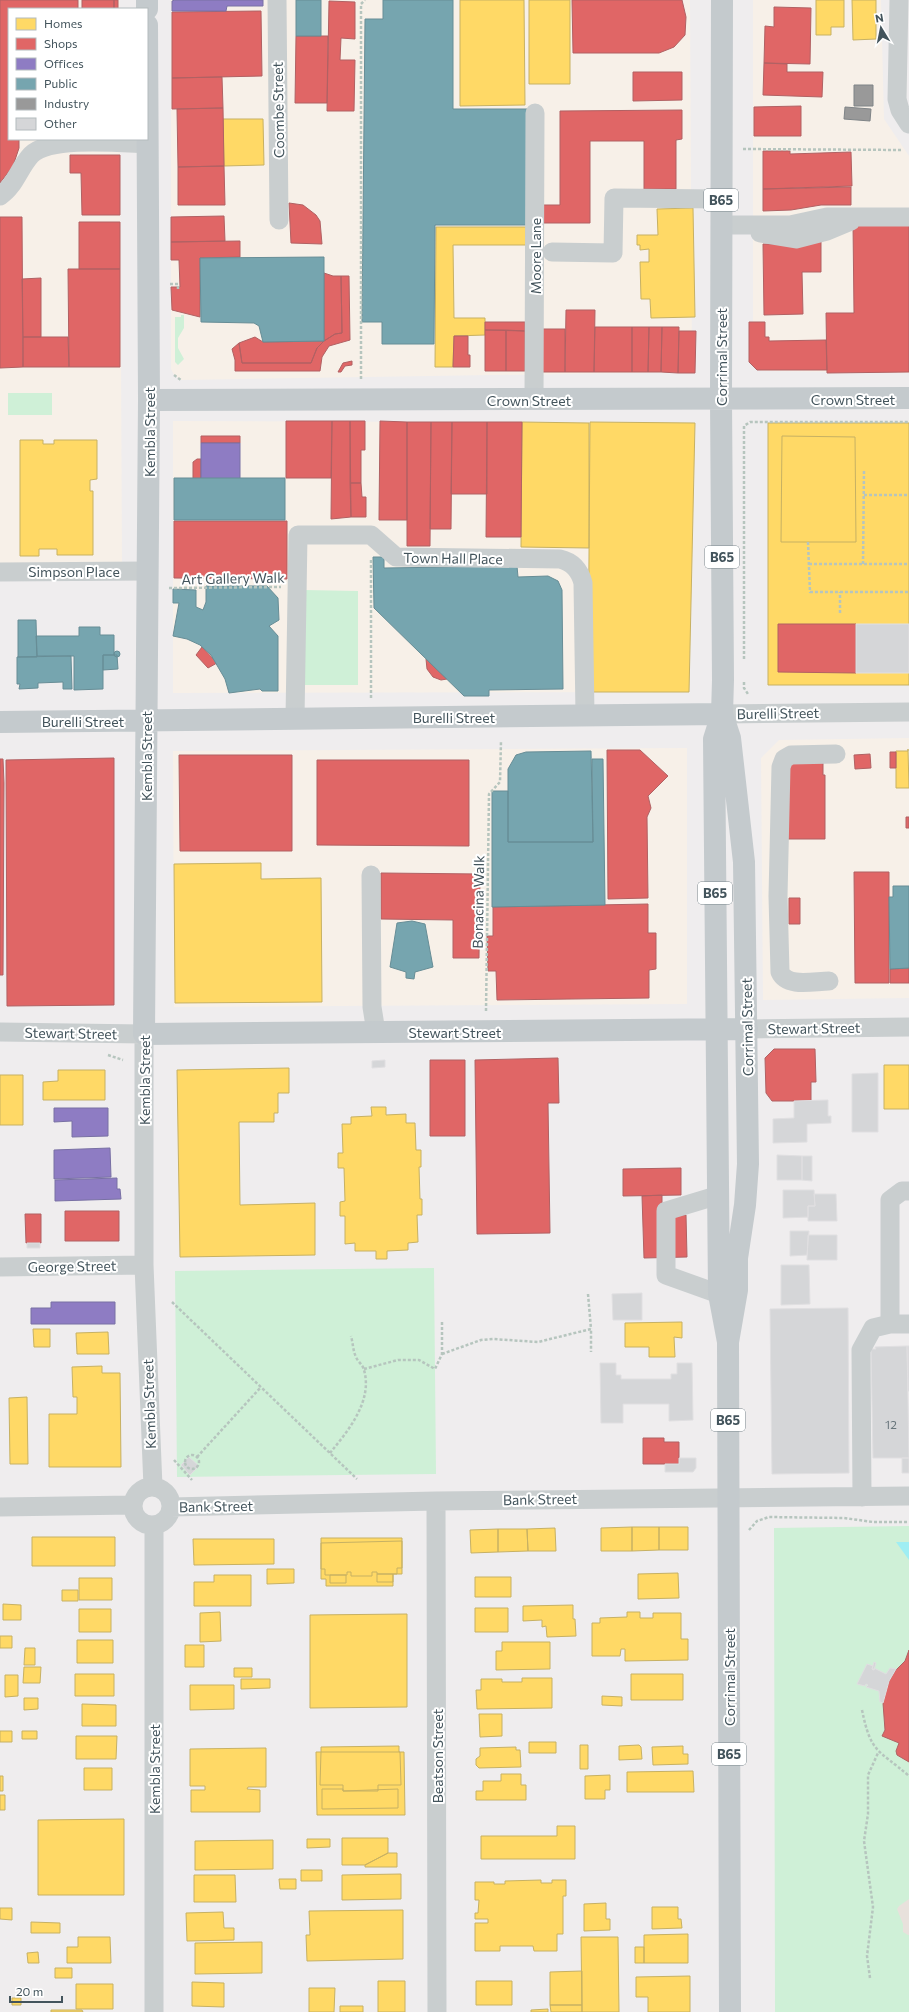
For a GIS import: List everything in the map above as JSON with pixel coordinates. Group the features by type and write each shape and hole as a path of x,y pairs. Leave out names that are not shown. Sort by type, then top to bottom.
{"main road":[{"name":"Corrimal Street","path":"722,0 722,714 714,739 715,1030 719,1195 719,1294 728,1342"},
{"name":"Kembla Street","path":"144,1034 149,400 148,140"},
{"name":"Crown Street","path":"149,400 721,400 909,398"},
{"name":"Corrimal Street","path":"722,714 730,738 744,862 747,1030 747,1187 738,1258 736,1290 728,1342 730,2012"},
{"name":"Burelli Street","path":"0,722 722,714"},
{"name":"Stewart Street","path":"144,1034 747,1030"}],"street":[{"name":"Coombe Street","path":"277,0 279,220"},
{"path":"899,0 897,99 900,110 909,124"},
{"name":"Moore Lane","path":"534,400 536,113"},
{"path":"0,196 17,177 31,155 44,146 76,142 148,144"},
{"path":"552,252 613,253 614,198 721,199"},
{"path":"721,229 790,225 827,217 909,217"},
{"path":"294,718 298,535 371,535"},
{"name":"Town Hall Place","path":"371,535 396,557 560,559 572,564 578,570 583,583 585,715"},
{"name":"Simpson Place","path":"0,572 147,571"},
{"name":"Burelli Street","path":"722,714 909,712"},
{"path":"829,981 790,982 784,978 780,972 778,896 781,767 784,758 791,755 836,754"},
{"path":"371,875 372,1007 376,1032"},
{"name":"Stewart Street","path":"747,1030 909,1027"},
{"name":"Stewart Street","path":"0,1032 144,1034"},
{"name":"Kembla Street","path":"144,1034 144,1265 153,1487"},
{"path":"890,1324 890,1200 902,1191 909,1191"},
{"path":"719,1195 666,1210 666,1275 719,1294"},
{"name":"George Street","path":"0,1267 144,1265"},
{"path":"862,1497 866,1374 861,1350 873,1328 890,1324 909,1324"},
{"path":"153,1487 159,1488 168,1495 172,1507 164,1521 154,1525 143,1524 133,1511 132,1505 136,1494 141,1490 153,1487"},
{"name":"Bank Street","path":"172,1507 436,1500 909,1496"},
{"name":"Beatson Street","path":"436,1500 437,2012"},
{"path":"0,1508 132,1505"},
{"name":"Kembla Street","path":"154,1525 154,2012"}],"path":[{"path":"361,379 361,4 365,0"},
{"path":"743,149 904,150"},
{"path":"170,284 178,284 178,290"},
{"path":"744,664 744,426 750,422 909,422"},
{"path":"863,564 864,468"},
{"path":"864,495 909,495"},
{"path":"371,535 371,699"},
{"path":"808,542 810,592 909,592"},
{"path":"809,564 909,564"},
{"name":"Art Gallery Walk","path":"169,588 297,587"},
{"path":"840,592 840,613"},
{"path":"744,680 744,688 748,694"},
{"name":"Bonacina Walk","path":"486,1011 489,794 500,782 501,741"},
{"path":"108,1055 122,1060"},
{"path":"588,1294 591,1328 591,1352"},
{"path":"172,1302 357,1478"},
{"path":"364,1369 398,1360 419,1360 435,1369 442,1354 442,1322"},
{"path":"442,1354 481,1340 493,1339 538,1342 591,1328"},
{"path":"330,1453 347,1431 361,1408 364,1394 364,1369 355,1355 351,1336"},
{"path":"197,1457 261,1387"},
{"path":"188,1467 186,1465 187,1458 192,1455 197,1457"},
{"path":"188,1467 194,1469 197,1467 199,1460 197,1457"},
{"path":"174,1460 192,1480"},
{"path":"184,1471 188,1467"},
{"path":"747,1534 749,1529 757,1521 769,1517 844,1518 874,1522 909,1522"},
{"path":"862,1710 869,1738 878,1752 909,1776"},
{"path":"870,1978 868,1956 873,1907 864,1841 868,1814 868,1775 878,1752"}],"shaded area":[{"path":"0,0 120,0 120,8 8,8 8,140 120,140 122,567 0,566"},
{"path":"171,0 690,0 692,372 181,380 174,375 171,369"},
{"path":"753,0 881,0 884,119 909,156 909,373 761,371 753,359"},
{"path":"173,421 695,423 689,692 173,693"},
{"path":"909,738 909,998 763,1000 761,758 779,740"},
{"path":"687,748 687,1004 174,1007 173,751"}],"green space":[{"path":"181,315 184,315 184,328 178,338 178,348 184,359 178,365 175,362 175,317 181,317"},
{"path":"8,393 52,393 52,415 8,415"},
{"path":"304,590 358,591 358,685 303,685"},
{"path":"434,1268 436,1474 177,1477 175,1271"},
{"path":"909,1526 909,2012 775,2012 774,1528"}],"sand":[{"path":"909,1899 908,1935 903,1932 903,1924 897,1909"}],"water":[{"path":"896,1542 909,1542 909,1560"}],"building: Homes":[{"path":"460,0 524,0 525,105 460,106"},
{"path":"529,0 570,0 570,84 529,84"},
{"path":"816,0 844,0 844,27 831,27 831,35 816,35"},
{"path":"852,0 876,0 876,39 853,40"},
{"path":"223,119 263,119 264,165 224,166"},
{"path":"693,208 695,317 651,318 650,299 641,299 640,262 649,262 649,249 640,250 640,245 637,245 637,235 658,235 657,209"},
{"path":"436,227 526,227 526,245 453,245 454,318 485,318 485,335 454,336 453,367 435,367"},
{"path":"522,422 589,423 589,548 521,547"},
{"path":"590,422 695,423 689,692 588,692"},
{"path":"768,423 909,423 909,685 768,685"},
{"path":"782,436 855,437 856,542 781,542"},
{"path":"20,440 43,440 43,444 54,444 54,440 97,440 97,479 90,480 90,491 93,491 93,555 57,555 57,549 39,549 39,556 20,556"},
{"path":"908,749 909,788 896,788 896,751 908,751"},
{"path":"261,863 261,879 321,878 322,1002 175,1003 174,864"},
{"path":"884,1065 909,1065 909,1109 884,1109"},
{"path":"289,1068 289,1093 278,1093 278,1113 274,1113 274,1122 239,1122 240,1205 315,1203 315,1255 180,1257 177,1070"},
{"path":"58,1070 105,1070 105,1100 43,1100 43,1082 58,1081"},
{"path":"0,1075 23,1075 23,1125 0,1125"},
{"path":"371,1107 386,1107 386,1115 406,1114 406,1123 415,1123 416,1150 421,1150 421,1167 419,1167 422,1215 417,1215 418,1242 408,1243 408,1250 387,1251 387,1259 376,1259 376,1251 355,1251 355,1243 345,1244 345,1216 340,1216 340,1202 345,1201 344,1168 338,1168 338,1153 343,1153 342,1124 351,1124 351,1117 372,1116"},
{"path":"682,1322 682,1338 674,1337 675,1357 649,1357 649,1347 625,1347 625,1323"},
{"path":"33,1329 50,1329 50,1347 34,1347"},
{"path":"108,1332 109,1354 77,1354 76,1333"},
{"path":"102,1366 102,1373 120,1373 121,1467 49,1467 49,1414 77,1414 77,1397 73,1397 72,1367"},
{"path":"27,1397 28,1464 10,1464 9,1398"},
{"path":"632,1527 659,1527 659,1550 632,1551"},
{"path":"632,1527 632,1551 601,1551 601,1528"},
{"path":"659,1527 688,1527 688,1550 659,1550"},
{"path":"555,1528 556,1551 528,1551 527,1529"},
{"path":"498,1529 527,1529 528,1551 498,1552"},
{"path":"498,1529 498,1552 471,1553 470,1530"},
{"path":"32,1537 115,1537 115,1566 32,1566"},
{"path":"321,1538 402,1538 402,1574 393,1574 393,1586 326,1586 326,1579 321,1579"},
{"path":"193,1539 274,1539 274,1564 194,1565"},
{"path":"402,1541 402,1568 397,1568 397,1574 377,1574 377,1572 372,1572 372,1576 351,1576 351,1572 347,1572 347,1575 325,1575 325,1569 321,1569 321,1543"},
{"path":"267,1569 294,1569 294,1583 267,1584"},
{"path":"678,1573 679,1598 638,1599 638,1574"},
{"path":"377,1574 393,1574 393,1582 377,1582"},
{"path":"214,1575 251,1575 251,1606 194,1606 194,1582 214,1582"},
{"path":"330,1575 346,1575 346,1583 330,1583"},
{"path":"475,1577 511,1577 511,1597 475,1597"},
{"path":"79,1578 112,1578 112,1600 79,1600"},
{"path":"62,1590 78,1590 78,1601 62,1601"},
{"path":"3,1604 21,1605 21,1620 3,1620"},
{"path":"573,1605 573,1619 575,1619 576,1636 547,1637 546,1626 542,1627 542,1620 523,1621 523,1606"},
{"path":"475,1608 508,1608 508,1632 475,1632"},
{"path":"79,1609 111,1609 111,1632 79,1632"},
{"path":"220,1612 221,1641 200,1642 200,1613"},
{"path":"627,1612 640,1612 640,1618 653,1618 653,1613 681,1613 681,1639 688,1639 688,1660 625,1661 625,1649 621,1649 620,1656 592,1656 592,1623 600,1623 600,1618 627,1617"},
{"path":"407,1614 407,1707 310,1708 310,1615"},
{"path":"0,1636 12,1636 12,1648 0,1648"},
{"path":"77,1640 113,1640 113,1663 77,1663"},
{"path":"502,1642 550,1642 550,1669 496,1670 496,1651 502,1651"},
{"path":"185,1645 204,1645 204,1667 185,1667"},
{"path":"25,1648 35,1648 35,1665 24,1665"},
{"path":"24,1667 41,1667 40,1683 23,1683"},
{"path":"234,1668 252,1668 252,1677 234,1677"},
{"path":"75,1674 114,1674 114,1696 75,1696"},
{"path":"631,1674 683,1674 683,1700 631,1700"},
{"path":"5,1675 18,1675 18,1696 5,1697"},
{"path":"522,1678 552,1678 552,1708 477,1709 476,1690 481,1690 481,1679 502,1679 502,1682 522,1682"},
{"path":"241,1679 270,1679 270,1688 241,1689"},
{"path":"190,1685 234,1685 234,1709 190,1710"},
{"path":"602,1696 622,1697 622,1706 602,1705"},
{"path":"24,1698 38,1698 38,1709 24,1710"},
{"path":"82,1704 116,1705 116,1726 82,1726"},
{"path":"479,1714 502,1714 502,1736 480,1737"},
{"path":"0,1731 12,1731 12,1742 0,1742"},
{"path":"22,1731 37,1731 37,1739 22,1739"},
{"path":"76,1736 117,1736 116,1759 76,1759"},
{"path":"529,1742 556,1742 556,1753 529,1753"},
{"path":"580,1745 588,1745 588,1769 580,1769"},
{"path":"639,1745 641,1747 642,1759 619,1760 619,1746"},
{"path":"399,1746 399,1752 404,1752 405,1815 317,1815 316,1752 321,1752 321,1747"},
{"path":"683,1746 683,1754 688,1754 688,1764 653,1765 652,1747"},
{"path":"516,1747 516,1750 520,1750 521,1767 479,1768 476,1765 476,1759 480,1756 480,1748"},
{"path":"266,1748 266,1787 248,1787 247,1789 260,1790 260,1812 191,1812 191,1790 205,1790 205,1786 190,1786 190,1749"},
{"path":"321,1752 400,1752 401,1785 378,1785 378,1791 343,1791 343,1785 320,1785"},
{"path":"84,1768 112,1768 112,1790 84,1790"},
{"path":"693,1771 694,1792 627,1792 627,1772"},
{"path":"501,1774 521,1774 521,1785 526,1785 526,1800 476,1800 476,1791 483,1791 483,1781 501,1781"},
{"path":"610,1775 610,1790 605,1790 605,1799 585,1799 585,1776"},
{"path":"0,1776 3,1776 3,1791 0,1791"},
{"path":"322,1789 343,1789 343,1791 398,1789 398,1808 322,1809"},
{"path":"0,1795 5,1795 5,1810 0,1810"},
{"path":"124,1819 124,1895 38,1895 38,1820"},
{"path":"557,1826 575,1826 575,1859 481,1859 481,1836 557,1836"},
{"path":"342,1838 388,1838 388,1853 365,1865 342,1865"},
{"path":"307,1839 330,1839 330,1847 307,1848"},
{"path":"273,1840 273,1869 195,1870 195,1841"},
{"path":"388,1853 397,1853 397,1867 365,1867 365,1865"},
{"path":"301,1870 322,1870 322,1881 301,1881"},
{"path":"401,1874 401,1899 342,1900 342,1875"},
{"path":"194,1875 235,1875 236,1902 194,1902"},
{"path":"279,1879 296,1879 296,1889 280,1889"},
{"path":"541,1880 541,1883 552,1883 552,1880 566,1880 566,1896 563,1896 563,1934 557,1934 557,1951 534,1951 533,1946 500,1946 500,1951 475,1951 475,1923 488,1923 488,1919 475,1919 475,1913 478,1913 479,1900 475,1900 475,1882 494,1882 494,1884 505,1884 505,1881"},
{"path":"606,1903 606,1919 610,1919 610,1930 584,1931 584,1904"},
{"path":"652,1907 678,1907 678,1919 681,1919 682,1928 652,1929"},
{"path":"0,1908 12,1908 12,1920 0,1919"},
{"path":"403,1910 403,1959 307,1961 306,1935 310,1935 309,1911"},
{"path":"223,1912 224,1928 234,1928 234,1940 187,1941 186,1913"},
{"path":"31,1922 60,1923 60,1933 31,1933"},
{"path":"688,1934 688,1963 644,1963 644,1935"},
{"path":"78,1937 110,1937 111,1963 67,1963 67,1947 78,1947"},
{"path":"581,1937 618,1937 619,2012 582,2012"},
{"path":"262,1942 262,1973 195,1974 195,1943"},
{"path":"635,1947 644,1947 644,1963 635,1963"},
{"path":"38,1952 39,1963 28,1963 27,1953"},
{"path":"55,1968 72,1968 72,1978 55,1978"},
{"path":"582,1971 582,2005 550,2005 550,1972"},
{"path":"690,1976 690,2012 648,2012 648,1997 636,1997 636,1977"},
{"path":"378,1981 405,1981 405,2012 378,2012"},
{"path":"476,1981 512,1981 512,2005 476,2005"},
{"path":"192,1982 224,1983 224,2007 192,2006"},
{"path":"76,1984 113,1984 113,2009 76,2009"},
{"path":"309,1988 335,1988 334,2012 309,2012"},
{"path":"12,1998 21,1998 21,2005 12,2005"},
{"path":"550,2005 582,2005 582,2012 551,2012"},
{"path":"340,2006 363,2006 363,2012 340,2012"},
{"path":"548,2009 548,2012 531,2012 531,2010"},
{"path":"51,2010 82,2010 83,2012 51,2012"}],"building: Shops":[{"path":"0,0 78,0 78,8 8,8 8,140 19,140 19,148 13,166 0,183"},
{"path":"82,0 114,0 114,8 82,8"},
{"path":"114,0 118,0 118,8 114,8"},
{"path":"572,0 682,0 686,17 685,35 674,47 659,53 573,53"},
{"path":"329,1 355,2 355,39 341,38 340,60 355,60 354,111 327,111"},
{"path":"774,7 811,8 810,64 764,63 765,26 774,27"},
{"path":"261,11 262,76 172,78 172,12"},
{"path":"296,36 328,36 327,103 295,103"},
{"path":"764,63 787,64 787,72 823,72 822,97 763,95"},
{"path":"633,72 682,72 682,100 633,101"},
{"path":"222,77 223,108 172,109 172,78"},
{"path":"801,106 801,136 754,136 754,107"},
{"path":"223,108 224,166 178,167 177,109"},
{"path":"682,110 682,139 676,140 676,189 644,189 644,141 590,141 590,223 538,223 538,205 560,205 560,111"},
{"path":"763,151 790,151 790,154 851,152 852,186 763,189"},
{"path":"70,155 120,155 120,215 82,215 81,173 70,173"},
{"path":"224,166 225,205 178,205 178,167"},
{"path":"851,187 851,205 821,205 791,210 763,211 763,189"},
{"path":"289,203 303,205 316,215 320,221 322,244 291,243"},
{"path":"224,216 225,241 171,242 171,217"},
{"path":"0,217 22,217 23,367 0,368"},
{"path":"79,222 120,222 120,269 79,269"},
{"path":"909,222 909,372 827,373 826,313 854,313 853,223"},
{"path":"821,240 821,272 802,272 803,314 764,315 763,244 796,244"},
{"path":"240,241 240,257 200,258 200,317 172,310 171,287 180,287 179,260 171,260 171,242"},
{"path":"68,269 120,269 120,367 69,367"},
{"path":"324,273 333,276 341,276 342,333 335,334 324,341"},
{"path":"341,276 349,276 350,340 329,346 322,357 320,371 235,371 235,360 232,349 239,343 242,363 311,363 317,348 324,341 335,334 342,333"},
{"path":"41,278 41,337 23,337 22,279"},
{"path":"566,310 595,310 594,372 565,372"},
{"path":"485,322 525,322 525,331 485,330"},
{"path":"749,322 765,322 765,337 769,337 769,341 826,340 827,370 757,370 749,362"},
{"path":"595,327 632,327 632,372 594,372"},
{"path":"632,327 649,327 648,372 632,372"},
{"path":"649,327 662,327 661,372 648,372"},
{"path":"662,327 679,327 678,373 661,372"},
{"path":"536,329 565,329 565,372 536,372"},
{"path":"485,330 506,330 506,371 485,371"},
{"path":"506,330 525,331 525,371 506,371"},
{"path":"679,331 696,331 695,373 678,373"},
{"path":"454,336 468,336 468,355 470,355 470,367 453,367"},
{"path":"23,337 68,337 69,367 23,367"},
{"path":"255,337 263,342 324,341 317,348 311,363 242,363 239,343"},
{"path":"352,361 352,365 345,366 341,372 338,372 343,363"},
{"path":"286,421 332,421 331,478 286,478"},
{"path":"332,421 350,421 351,517 331,519"},
{"path":"350,421 365,421 365,450 361,450 361,483 350,483"},
{"path":"380,421 407,422 407,520 379,520"},
{"path":"407,422 431,422 430,546 407,546"},
{"path":"431,422 452,422 451,529 430,529"},
{"path":"452,422 487,422 487,494 451,494"},
{"path":"487,422 522,422 521,537 486,537"},
{"path":"201,436 240,436 240,443 201,443"},
{"path":"197,459 201,459 201,479 193,479 193,462"},
{"path":"350,483 361,483 362,497 366,497 366,517 351,517"},
{"path":"174,521 287,521 287,579 174,578"},
{"path":"778,624 856,624 856,673 778,672"},
{"path":"202,647 217,663 208,668 196,655"},
{"path":"426,659 447,679 441,680 433,677 427,669"},
{"path":"607,750 640,750 668,776 648,796 651,808 647,817 648,898 608,899"},
{"path":"890,752 896,752 896,768 890,768"},
{"path":"870,754 871,768 855,769 854,755"},
{"path":"179,755 292,755 292,851 180,851"},
{"path":"782,757 823,762 823,775 825,775 825,839 784,839"},
{"path":"114,758 114,1005 7,1006 6,760"},
{"path":"0,759 3,759 4,783 3,975 0,975"},
{"path":"317,760 469,760 469,846 317,845"},
{"path":"906,817 909,817 909,828 906,828"},
{"path":"854,872 889,872 889,983 855,983"},
{"path":"381,873 480,874 479,958 453,958 453,920 381,919"},
{"path":"789,898 800,898 800,924 789,924"},
{"path":"648,904 648,933 656,933 656,969 649,970 649,998 497,1000 496,971 488,971 487,936 493,936 493,907"},
{"path":"909,968 909,983 890,983 890,969"},
{"path":"774,1049 815,1049 816,1082 811,1082 811,1101 772,1101 766,1093 765,1058"},
{"path":"558,1058 559,1103 548,1103 550,1233 477,1234 475,1060"},
{"path":"430,1060 465,1060 465,1136 430,1136"},
{"path":"681,1168 681,1195 623,1196 623,1169"},
{"path":"662,1195 662,1216 686,1215 687,1257 644,1258 642,1196"},
{"path":"65,1211 119,1211 119,1241 65,1241"},
{"path":"25,1214 41,1214 41,1243 26,1243"},
{"path":"643,1438 664,1438 664,1442 679,1442 679,1464 643,1464"},
{"path":"909,1650 909,1762 897,1755 896,1751 899,1743 882,1736 885,1730 883,1703 885,1692 895,1671 905,1661"}],"building: Offices":[{"path":"263,0 263,6 227,6 226,11 172,11 172,1"},
{"path":"201,443 240,443 240,479 201,479"},
{"path":"54,1108 108,1108 108,1136 72,1137 72,1121 54,1122"},
{"path":"110,1148 111,1177 54,1179 54,1150"},
{"path":"117,1178 117,1189 120,1189 121,1199 55,1201 55,1180"},
{"path":"51,1302 115,1302 115,1324 31,1324 31,1308 51,1308"}],"building: Public":[{"path":"296,0 321,0 321,36 296,36"},
{"path":"383,0 453,0 453,109 530,109 529,225 435,225 434,344 382,344 382,322 362,322 365,19 383,19"},
{"path":"324,257 324,341 263,342 259,326 254,323 201,322 200,258"},
{"path":"174,478 285,478 285,520 174,520"},
{"path":"373,557 384,557 384,568 517,566 518,577 548,576 558,581 562,590 563,689 489,690 489,696 464,696 374,608"},
{"path":"206,586 267,586 278,598 279,620 269,626 278,636 278,691 262,691 260,689 229,693 225,679 211,655 200,645 187,639 173,636 179,603 173,603 173,589 196,590 196,607 203,610 206,602"},
{"path":"18,620 36,620 37,657 18,657"},
{"path":"79,627 100,627 100,635 114,635 114,655 103,655 103,689 74,690 74,656 37,656 36,636 79,636"},
{"path":"117,651 120,654 117,657 114,654"},
{"path":"103,655 117,655 118,669 103,670"},
{"path":"71,656 72,689 63,689 63,682 38,683 38,688 19,689 20,684 17,684 17,657"},
{"path":"591,751 593,842 508,842 508,769 516,755 526,752"},
{"path":"592,759 603,759 605,905 492,907 492,791 508,791 508,842 593,842"},
{"path":"893,886 909,886 909,968 890,969 889,897 893,897"},
{"path":"412,921 425,924 433,967 415,972 414,979 406,978 406,972 390,967 397,923"}],"building: Industry":[{"path":"854,85 873,85 873,106 854,106"},
{"path":"845,107 871,109 870,121 844,119"}],"building: Other":[{"path":"856,624 909,624 909,673 856,673"},
{"path":"385,1060 385,1067 372,1068 372,1061"},
{"path":"878,1073 878,1132 852,1132 852,1074"},
{"path":"828,1100 828,1116 831,1116 831,1123 807,1124 807,1142 773,1143 773,1119 794,1118 794,1101"},
{"path":"777,1155 802,1156 802,1180 777,1180"},
{"path":"802,1156 812,1156 812,1181 802,1180"},
{"path":"783,1190 814,1190 815,1206 808,1206 808,1217 783,1218"},
{"path":"814,1194 836,1194 837,1221 808,1221 808,1206 815,1206"},
{"path":"790,1231 809,1231 807,1255 790,1256"},
{"path":"808,1235 837,1235 837,1260 807,1260"},
{"path":"27,1243 40,1243 40,1248 27,1248"},
{"path":"781,1265 809,1265 810,1304 781,1305"},
{"path":"642,1293 642,1320 613,1320 612,1294"},
{"path":"848,1308 849,1473 772,1474 770,1309"},
{"path":"907,1346 909,1458 873,1458 871,1349 876,1349 875,1347"},
{"path":"907,1346 909,1346 909,1391 908,1391"},
{"path":"600,1363 616,1363 616,1375 621,1375 621,1379 671,1379 671,1374 677,1374 677,1363 692,1363 693,1420 669,1421 669,1404 623,1404 623,1423 601,1423"},
{"path":"189,1457 199,1466 190,1475 181,1465"},
{"path":"679,1458 696,1458 696,1468 693,1472 665,1472 665,1464 679,1464"},
{"path":"902,1458 909,1458 909,1473 902,1473"},
{"path":"874,1662 876,1663 874,1670 872,1669"},
{"path":"867,1664 873,1666 872,1669 874,1670 874,1668 886,1674 890,1668 896,1669 889,1681 883,1703 880,1702 879,1691 866,1687 868,1685 866,1684 865,1686 857,1684"}]}
